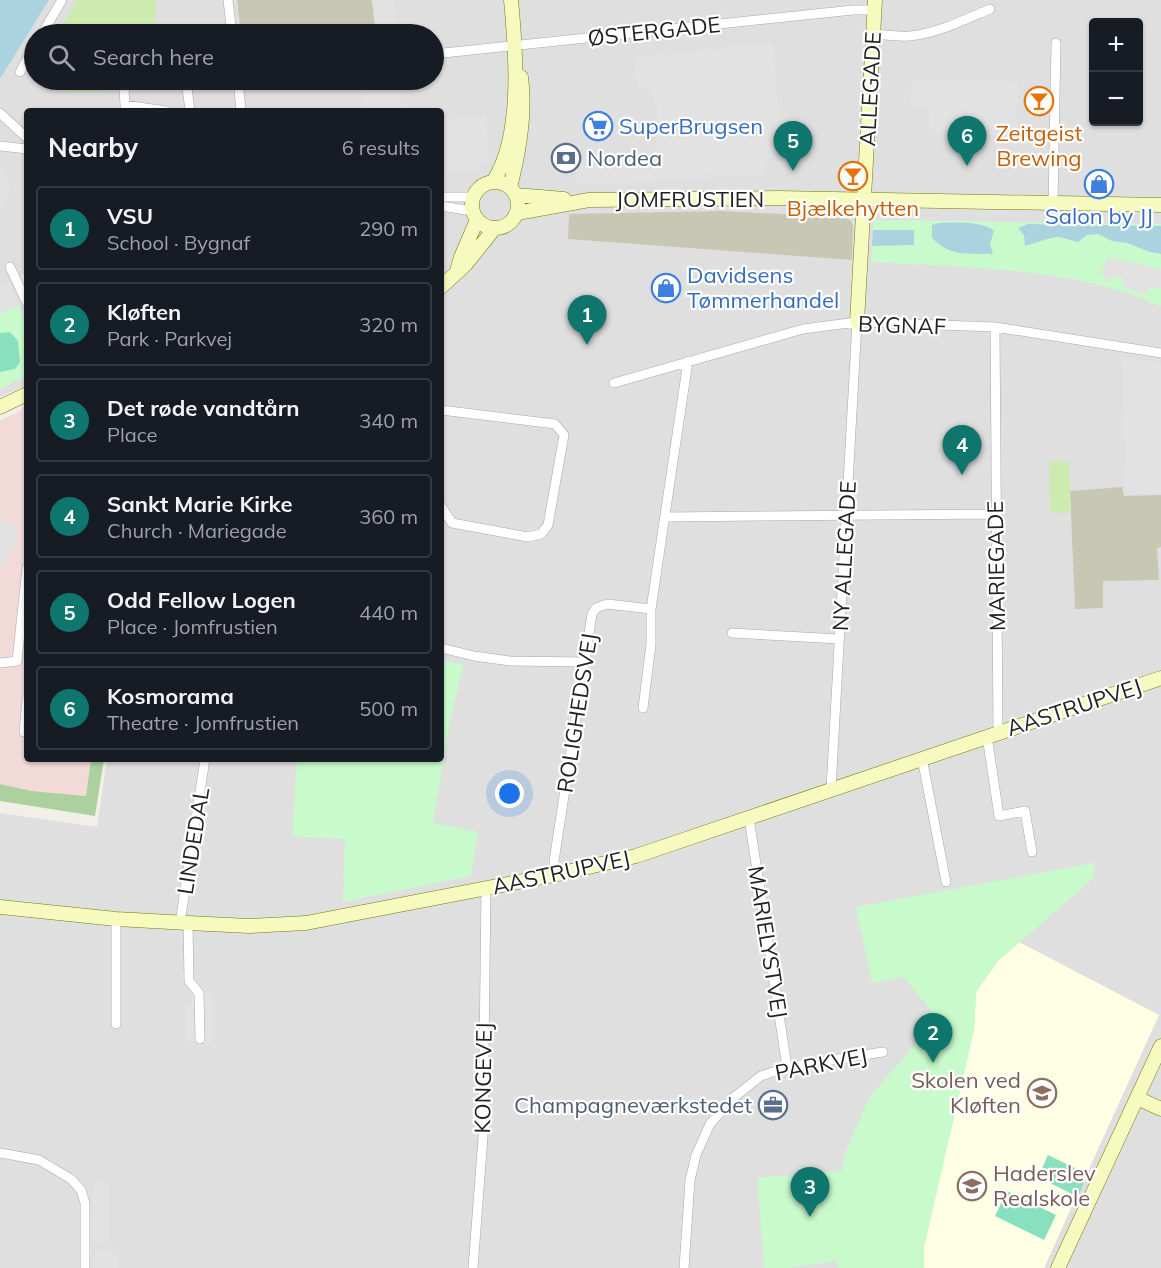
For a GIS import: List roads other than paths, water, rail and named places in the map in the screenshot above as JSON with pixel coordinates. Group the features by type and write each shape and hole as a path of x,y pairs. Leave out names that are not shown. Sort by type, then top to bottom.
{"street":[{"path":"48,24 62,0"},
{"path":"228,0 231,24"},
{"path":"511,0 516,51 524,94 513,191"},
{"name":"ØSTERGADE","path":"444,54 516,51 853,10 875,5"},
{"name":"ALLEGADE","path":"857,322 875,5"},
{"path":"873,34 908,36 927,33 944,29 990,9"},
{"path":"1053,204 1056,43"},
{"path":"493,182 504,162 511,130 516,51"},
{"path":"20,72 24,65"},
{"path":"124,90 125,105 146,108"},
{"path":"187,90 190,108"},
{"path":"239,90 241,108"},
{"path":"0,113 24,135"},
{"path":"0,146 24,148"},
{"path":"444,284 466,264 494,229 509,224 517,213 518,201 513,191 499,182 481,187 457,271"},
{"name":"JOMFRUSTIEN","path":"513,191 578,200 760,198 1159,207"},
{"path":"444,198 474,210 482,225 494,229"},
{"name":"JOMFRUSTIEN","path":"517,213 578,200"},
{"path":"444,206 474,210"},
{"path":"10,267 24,297"},
{"name":"BYGNAF","path":"614,383 803,329 857,322 995,327 1161,353"},
{"name":"NY ALLEGADE","path":"831,789 857,322"},
{"name":"MARIEGADE","path":"993,734 995,327"},
{"path":"643,708 651,644 651,609 688,361"},
{"path":"0,407 24,395"},
{"path":"444,411 555,424 564,435 548,525 541,534 528,537 452,523 444,511"},
{"path":"666,517 995,514"},
{"path":"17,661 24,596"},
{"name":"ROLIGHEDSVEJ","path":"554,875 554,861 592,614 596,608 607,604 651,609"},
{"path":"732,633 839,639"},
{"path":"444,649 510,661 584,662"},
{"path":"0,663 17,661 24,665"},
{"name":"AASTRUPVEJ","path":"0,907 116,919 184,923 249,926 306,923 554,875 636,856 1161,678"},
{"name":"AASTRUPVEJ","path":"993,734 999,816 1025,812 1032,852"},
{"path":"922,758 946,882"},
{"name":"LINDEDAL","path":"184,923 205,762"},
{"name":"MARIELYSTVEJ","path":"749,818 787,1067"},
{"name":"KONGEVEJ","path":"473,1268 483,1137 486,888"},
{"path":"116,919 116,1024"},
{"path":"184,923 189,981 199,993 200,1039"},
{"path":"1058,1268 1161,1046"},
{"name":"PARKVEJ","path":"684,1268 690,1180 696,1155 710,1124 733,1098 761,1076 787,1067 883,1052"},
{"path":"1137,1098 1161,1109"},
{"path":"0,1153 39,1160 71,1179 81,1190 85,1203 85,1268"}],"water":[{"path":"0,0 49,0 34,24 24,24 24,40 0,79"},
{"path":"968,223 989,228 994,231 990,244 993,254 961,253 947,249 932,238 932,225"},
{"path":"1028,224 1161,226 1161,254 1127,243 1112,241 1098,234 1087,235 1078,242 1059,237 1025,246 1024,235 1018,228"},
{"path":"873,230 914,230 914,245 872,246"}],"place":[{"name":"Zeitgeist Brewing","path":"1039,101"},
{"name":"SuperBrugsen","path":"598,126"},
{"name":"Nordea","path":"566,158"},
{"name":"Kosmorama","path":"967,166"},
{"name":"Odd Fellow Logen","path":"793,171"},
{"name":"Bjælkehytten","path":"853,176"},
{"name":"Salon by JJ","path":"1099,184"},
{"name":"Davidsens Tømmerhandel","path":"666,288"},
{"name":"VSU","path":"587,345"},
{"name":"Sankt Marie Kirke","path":"962,475"},
{"name":"Kløften","path":"933,1063"},
{"name":"Skolen ved Kløften","path":"1042,1093"},
{"name":"Champagneværkstedet","path":"773,1105"},
{"name":"Haderslev Realskole","path":"972,1186"},
{"name":"Det røde vandtårn","path":"810,1217"}]}
